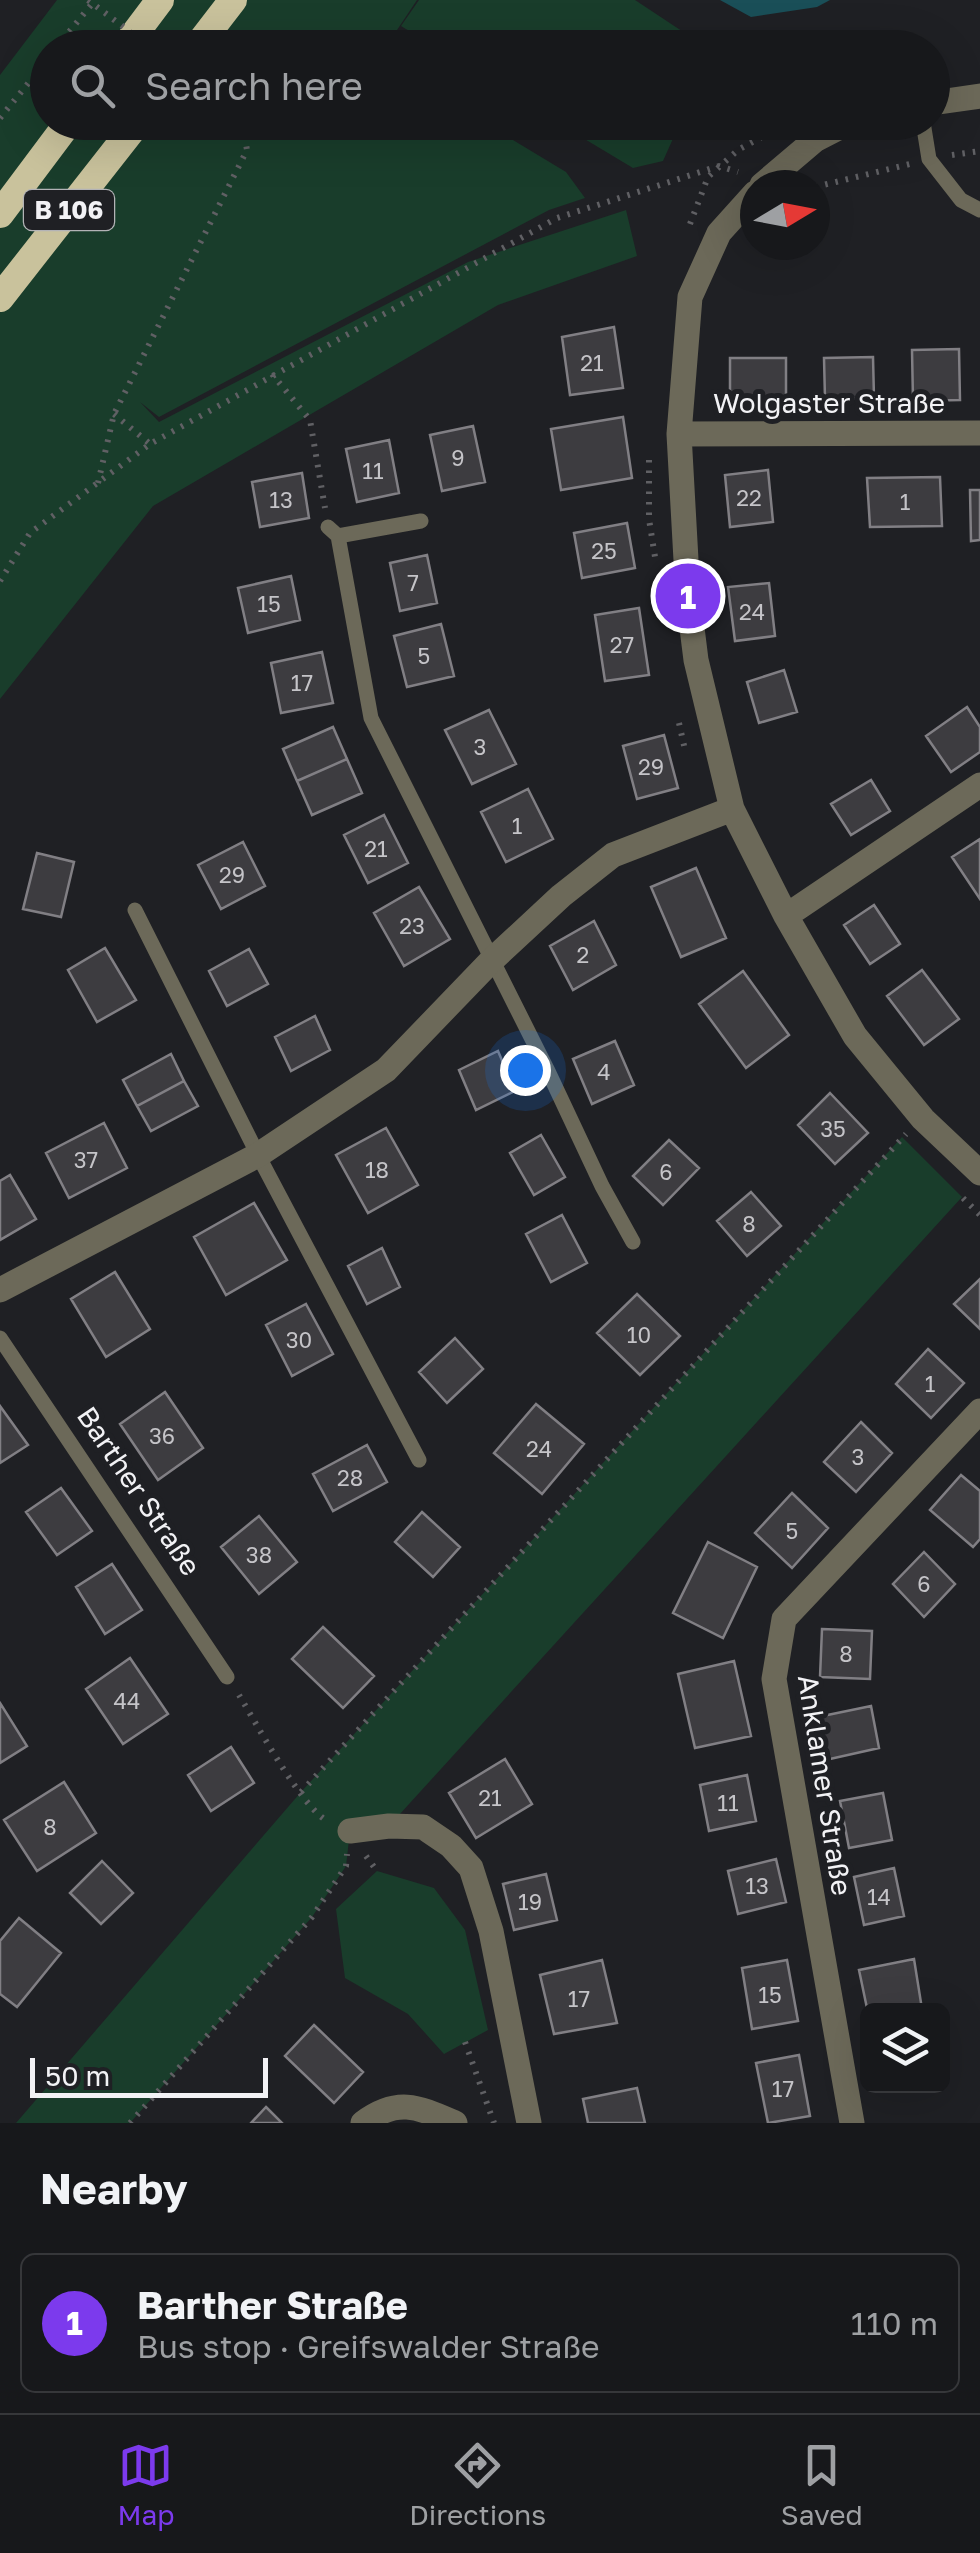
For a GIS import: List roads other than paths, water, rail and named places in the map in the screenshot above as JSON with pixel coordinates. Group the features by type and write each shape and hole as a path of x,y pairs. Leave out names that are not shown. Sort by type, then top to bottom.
{"highway":[{"path":"138,30 160,0"},
{"path":"210,30 233,0"},
{"name":"B 106","path":"0,214 55,140"},
{"name":"B 106","path":"0,298 124,140"}],"street":[{"path":"950,100 980,96"},
{"path":"780,170 815,140"},
{"path":"740,210 719,233 690,297 679,434 688,596 696,660 732,809 786,916 856,1036 924,1119 980,1173"},
{"name":"Wolgaster Straße","path":"679,434 980,432"},
{"path":"786,916 980,785"},
{"path":"0,1290 258,1155 386,1070 491,961 560,896 613,856 732,809"},
{"name":"Anklamer Straße","path":"852,2123 774,1680 784,1619 980,1411"},
{"path":"350,1831 423,1827 451,1846 472,1868 491,1930 529,2123"},
{"path":"363,2123 379,2111 403,2104 456,2123"}],"lane":[{"path":"927,140 930,159 962,200 980,210"},
{"path":"420,521 333,531 371,718 602,1186 634,1242"},
{"path":"135,910 258,1155 419,1460"},
{"name":"Barther Straße","path":"0,1338 228,1677"}],"water":[{"path":"720,0 830,0 817,7 751,17"}],"place":[{"name":"Barther Straße","path":"688,596"}]}
